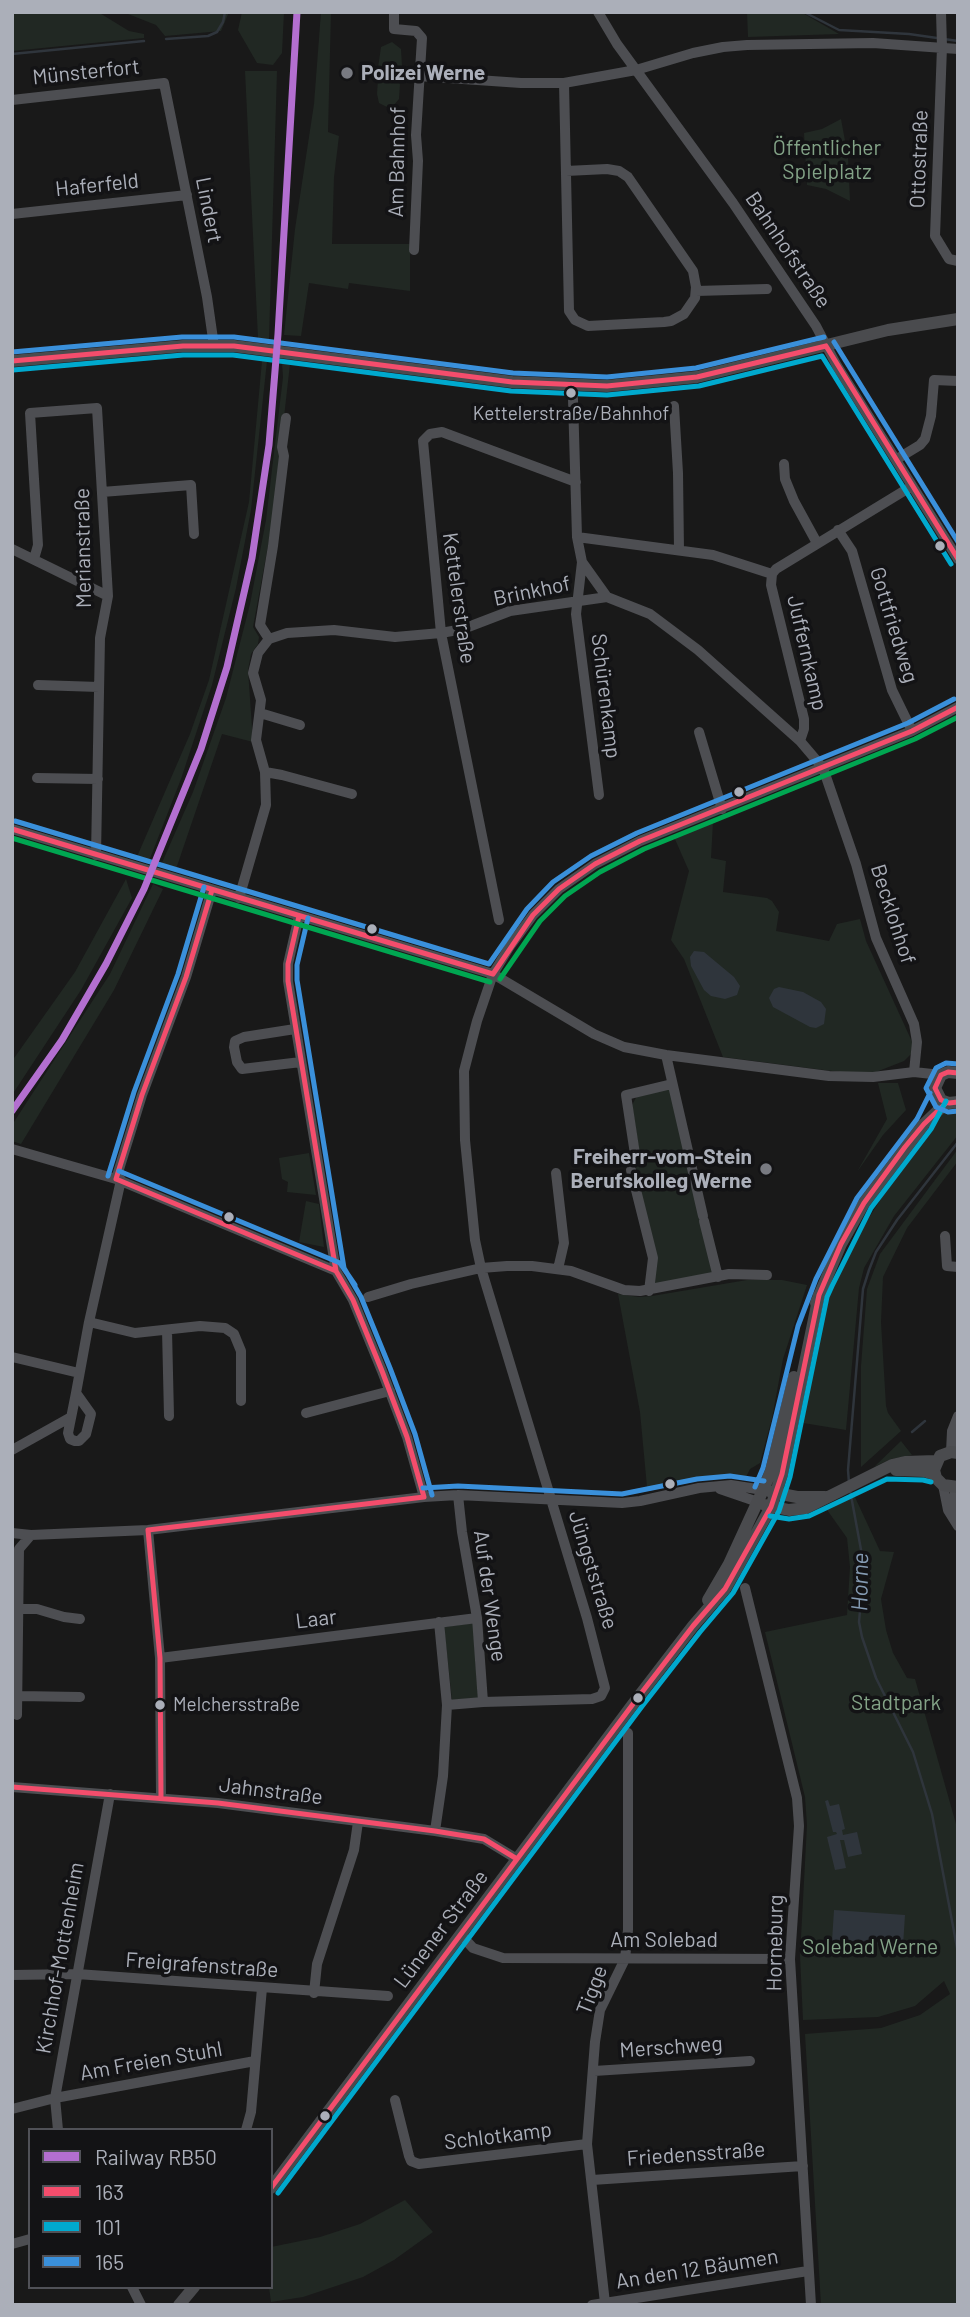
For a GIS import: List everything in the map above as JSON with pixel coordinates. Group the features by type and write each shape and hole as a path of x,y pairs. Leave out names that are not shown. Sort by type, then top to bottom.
{"main road":[{"path":"12,360 136,349 214,346 523,383 607,386 697,377 888,330 958,319"},
{"path":"944,1092 948,1072 958,1073"},
{"name":"Lünener Straße","path":"693,1626 766,1495 806,1328 841,1244 864,1203 944,1092"},
{"path":"833,1494 797,1497 766,1495 771,1507 789,1510 806,1508 886,1470 924,1471 935,1468 945,1453 954,1452"},
{"path":"935,1468 952,1486"},
{"name":"Lünener Straße","path":"273,2186 517,1859 724,1589 771,1507"},
{"path":"179,2305 192,2289"}],"street":[{"name":"Am Bahnhof","path":"394,12 394,29 421,34 414,250"},
{"name":"Bahnhofstraße","path":"598,12 636,71 733,203 826,345 958,559"},
{"name":"Ottostraße","path":"941,12 935,236 949,259 958,261"},
{"path":"419,76 564,83 636,71 693,53 747,45 942,41 958,48"},
{"name":"Münsterfort","path":"12,100 164,83"},
{"name":"Lindert","path":"164,83 214,346"},
{"path":"564,83 569,311 575,320 588,326 671,321 688,309 696,290 693,271 628,177 607,169 566,171"},
{"name":"Haferfeld","path":"12,214 187,195"},
{"path":"696,290 767,289"},
{"path":"897,459 925,439 931,416 934,380 958,381"},
{"path":"573,399 578,537 582,562 577,601"},
{"path":"674,406 678,473 678,550"},
{"name":"Merianstraße","path":"34,559 38,545 30,413 97,408 108,596 100,638 96,855"},
{"path":"239,898 266,805 265,772 256,740 261,700 253,673 258,653 270,639 260,625 275,533 286,418"},
{"name":"Kettelerstraße","path":"499,920 441,633 423,444 425,438 442,432 576,482"},
{"path":"784,464 785,479 794,501 817,543"},
{"path":"102,492 191,485 194,534"},
{"path":"578,537 722,556 772,574 912,485"},
{"name":"Gottfriedweg","path":"838,530 852,551 892,690 912,731"},
{"path":"12,549 108,596"},
{"path":"582,562 607,597"},
{"name":"Juffernkamp","path":"772,574 771,586 804,719 800,741"},
{"name":"Brinkhof","path":"270,639 287,633 334,630 395,637 441,633 463,629 510,611 607,597 636,607 663,623 726,674 800,741 823,768"},
{"name":"Schürenkamp","path":"577,601 579,638 599,795"},
{"path":"38,685 99,687"},
{"name":"Jüngststraße","path":"483,1702 592,1699 601,1696 605,1688 604,1676 481,1268 470,1202 463,1099 464,1071 493,974 533,915 570,881 617,852 912,731 958,708"},
{"path":"260,712 300,725"},
{"path":"699,732 722,809"},
{"name":"Becklohhof","path":"823,768 856,864 877,938 914,1024 917,1072"},
{"path":"265,772 352,794"},
{"path":"37,778 97,779"},
{"path":"12,829 493,974 594,1034 624,1046 666,1055 839,1077 873,1077 917,1072 944,1092"},
{"path":"76,1393 91,1414 86,1434 79,1441 68,1436 79,1373 118,1180 142,1095 186,977 212,890"},
{"path":"299,916 288,964 288,981 336,1272 354,1300 408,1437 424,1497"},
{"path":"295,1028 244,1037 235,1041 234,1047 237,1062 242,1069 300,1062"},
{"path":"666,1055 718,1277"},
{"path":"635,1154 626,1095 672,1084"},
{"path":"13,1149 118,1180 336,1272"},
{"path":"631,1170 653,1258 649,1291"},
{"path":"556,1173 564,1243 558,1269"},
{"path":"945,1236 947,1266 958,1268"},
{"path":"368,1297 481,1268 531,1266 558,1269 589,1276 624,1290 649,1291 737,1274 767,1275"},
{"path":"89,1322 135,1333 215,1326 225,1328 234,1334 241,1351 241,1401"},
{"path":"167,1331 169,1416"},
{"path":"12,1357 79,1373"},
{"path":"306,1413 390,1391"},
{"path":"954,1452 952,1431 958,1416"},
{"path":"12,1450 71,1418"},
{"path":"12,1533 31,1535 148,1530 458,1495 622,1503 731,1485 766,1495"},
{"path":"952,1486 948,1510 956,1524"},
{"name":"Auf der Wenge","path":"458,1495 477,1618 483,1702"},
{"path":"148,1530 160,1658 161,1797"},
{"path":"18,1715 19,1696 15,1667 19,1549 31,1535"},
{"name":"Horneburg","path":"745,1588 797,1798 799,1826 790,1959 811,2305"},
{"path":"19,1609 37,1609 80,1619"},
{"name":"Laar","path":"160,1658 477,1618"},
{"path":"435,1831 443,1776 447,1705 439,1622"},
{"path":"19,1696 79,1697"},
{"path":"447,1705 483,1702"},
{"name":"Tigge","path":"605,2303 587,2144 600,2010 625,1959 628,1930 628,1733"},
{"name":"Jahnstraße","path":"12,1787 161,1797 435,1831 484,1839 517,1859"},
{"name":"Kirchhof-Mottenheim","path":"58,2128 55,2098 110,1794"},
{"path":"314,1993 317,1964 346,1878 358,1822"},
{"name":"Am Solebad","path":"461,1935 473,1948 503,1958 790,1959"},
{"name":"Freigrafenstraße","path":"12,1975 77,1974 314,1993 388,1996"},
{"path":"247,2128 251,2112 262,1989"},
{"name":"Am Freien Stuhl","path":"12,2109 55,2098 255,2061"},
{"name":"Merschweg","path":"594,2071 750,2061"},
{"name":"Schlotkamp","path":"395,2100 409,2156 414,2163 434,2164 587,2144"},
{"name":"Friedensstraße","path":"592,2180 803,2166"},
{"name":"An den 12 Bäumen","path":"592,2305 808,2271"},
{"path":"133,2289 141,2305"}],"green space":[{"path":"12,12 98,12 129,31 144,34 144,38 12,51"},
{"path":"123,12 229,12 221,31 165,36 156,25"},
{"path":"242,12 284,12 282,53 273,65 257,63 238,30"},
{"path":"321,12 331,12 328,132 339,136 334,177 332,244 410,244 410,291 349,283 348,289 309,283 301,336 284,335 295,229 314,104"},
{"path":"747,12 801,12 839,34 748,37"},
{"path":"392,42 401,49 402,66 398,69 386,65 385,68 378,68 381,47"},
{"path":"245,71 277,71 269,339 258,338"},
{"path":"378,79 385,80 385,83 397,81 400,84 399,99 394,105 387,107 379,103"},
{"name":"Öffentlicher Spielplatz","path":"841,119 848,157 850,201 826,189 807,185 804,133 822,129"},
{"path":"262,361 267,361 251,510 236,588 212,685 181,779 149,861 136,859 190,734 209,680 249,502"},
{"path":"282,363 290,364 272,524 253,627 259,637 251,654 248,670 253,742 222,734 176,869 161,865 193,792 226,698 250,604 266,520 283,377"},
{"path":"713,822 711,858 726,861 723,892 772,901 779,912 776,931 829,941 837,924 860,919 866,941 914,1046 904,1061 876,1072 855,1074 723,1057 684,959 671,940 689,871 674,837"},
{"path":"126,879 132,898 81,990 12,1095 12,1061 75,972"},
{"path":"153,884 163,889 114,990 21,1144 12,1141 12,1125 110,974"},
{"path":"878,1083 898,1083 906,1110 883,1135 857,1172 887,1119"},
{"path":"672,1084 718,1277 653,1287 655,1259 635,1164 641,1162 632,1105 637,1096"},
{"path":"958,1106 958,1135 894,1216 864,1268 859,1288 846,1430 797,1422 822,1318 842,1261 909,1154 939,1114"},
{"path":"958,1149 958,1161 907,1228 883,1277 881,1322 886,1406 901,1431 861,1467 861,1366 867,1289 880,1254"},
{"path":"309,1153 316,1195 287,1192 288,1182 282,1179 279,1158"},
{"path":"306,1201 319,1204 324,1247 299,1242"},
{"path":"747,1280 782,1280 807,1285 783,1359 760,1463 750,1469 746,1477 711,1477 647,1487 640,1412 618,1294 652,1296"},
{"path":"901,1441 912,1455 891,1459 874,1467"},
{"path":"854,1495 880,1551 894,1552 881,1599 886,1630 893,1653 907,1678 915,1679 958,1831 958,2305 821,2305 805,2034 881,2028 920,2015 950,1994 944,1981 915,2006 878,2017 803,2020 800,1956 807,1825 805,1797 765,1632 847,1615 850,1567 847,1538 825,1507"},
{"path":"473,1623 478,1698 452,1700 444,1627"},
{"path":"405,2200 433,2232 394,2260 363,2277 303,2297 271,2302 269,2289 273,2289 273,2247 320,2237 360,2224"}],"shaded area":[{"path":"694,951 704,952 734,977 740,986 737,995 725,999 711,996 704,990 691,966 690,957"},
{"path":"779,987 803,992 821,1002 826,1009 824,1024 816,1028 810,1027 773,1007 769,998 774,989"},
{"path":"828,1800 830,1806 839,1804 845,1829 842,1830 843,1835 857,1832 862,1854 848,1857 844,1840 840,1840 846,1868 835,1870 827,1837 837,1834 833,1832 825,1801"},
{"path":"834,1910 905,1915 903,1946 832,1941"}],"waterway":[{"path":"166,39 208,36 217,32 225,12"},
{"path":"804,12 839,30 909,34 958,41"},
{"path":"12,54 144,41"},
{"name":"Horne","path":"849,1483 863,1289 869,1270 876,1252 897,1220 958,1142"},
{"path":"912,1432 925,1421"},
{"name":"Horne","path":"850,1490 864,1566 859,1622 862,1637 876,1678 913,1752 932,1814 958,1953"}],"rail line":[{"name":"RB50","path":"12,1111 62,1040 106,964 144,889 201,749 227,667 252,558 269,445 297,12"}],"transit line":[{"name":"165","path":"12,352 182,337 234,337 513,373 607,377 696,368 824,337"},
{"name":"165","path":"834,342 958,542"},
{"name":"163","path":"12,361 183,346 234,346 512,382 607,386 697,377 826,346"},
{"name":"163","path":"826,346 958,559"},
{"name":"101","path":"13,370 183,355 233,355 511,391 607,395 699,386 822,356 951,564"},
{"name":"165","path":"15,821 489,964 527,909 553,882 591,856 637,833 908,723 954,699"},
{"name":"163","path":"493,974 533,915 559,889 595,864 640,841 912,731 958,707"},
{"path":"500,979 540,921 565,896 600,872 644,849 915,739 958,717"},
{"name":"163","path":"12,829 493,974"},
{"path":"12,838 490,982"},
{"name":"165","path":"108,1176 134,1092 178,974 204,887"},
{"name":"163","path":"116,1179 142,1095 186,977 212,890"},
{"name":"163","path":"299,916 288,964 288,981 336,1271 353,1300 382,1371 407,1437 424,1497"},
{"name":"165","path":"308,918 297,965 297,980 344,1268 361,1297 390,1368 415,1434 432,1495"},
{"name":"165","path":"958,1064 946,1063 936,1068 926,1088 936,1107 948,1112 958,1111"},
{"name":"163","path":"958,1073 948,1072 941,1075 935,1088 941,1100 958,1102"},
{"name":"165","path":"755,1487 763,1468 798,1326 816,1279 857,1198 917,1119 930,1093"},
{"name":"101","path":"278,2193 643,1705 733,1593 779,1511 790,1477 827,1297 871,1208 931,1129 946,1101"},
{"name":"163","path":"273,2185 636,1700 725,1589 771,1507 782,1474 819,1295 841,1244 864,1203 905,1147 946,1103"},
{"name":"165","path":"119,1171 340,1263 355,1285"},
{"name":"163","path":"116,1179 336,1271"},
{"name":"165","path":"423,1488 458,1486 622,1494 697,1479 730,1476 764,1481"},
{"name":"101","path":"770,1516 789,1519 809,1516 887,1479 931,1482"},
{"name":"163","path":"148,1530 424,1497"},
{"name":"163","path":"148,1530 160,1658 161,1797"},
{"name":"163","path":"12,1787 218,1803 435,1831 484,1839 517,1859"}],"place":[{"name":"Polizei Werne","path":"347,73"},
{"name":"Kettelerstraße/Bahnhof","path":"571,393"},
{"name":"Freiherr-vom-Stein Berufskolleg Werne","path":"766,1169"},
{"name":"Melchersstraße","path":"160,1705"}],"park label":[{"name":"Stadtpark","path":"896,1703"},
{"name":"Solebad Werne","path":"870,1947"}]}
